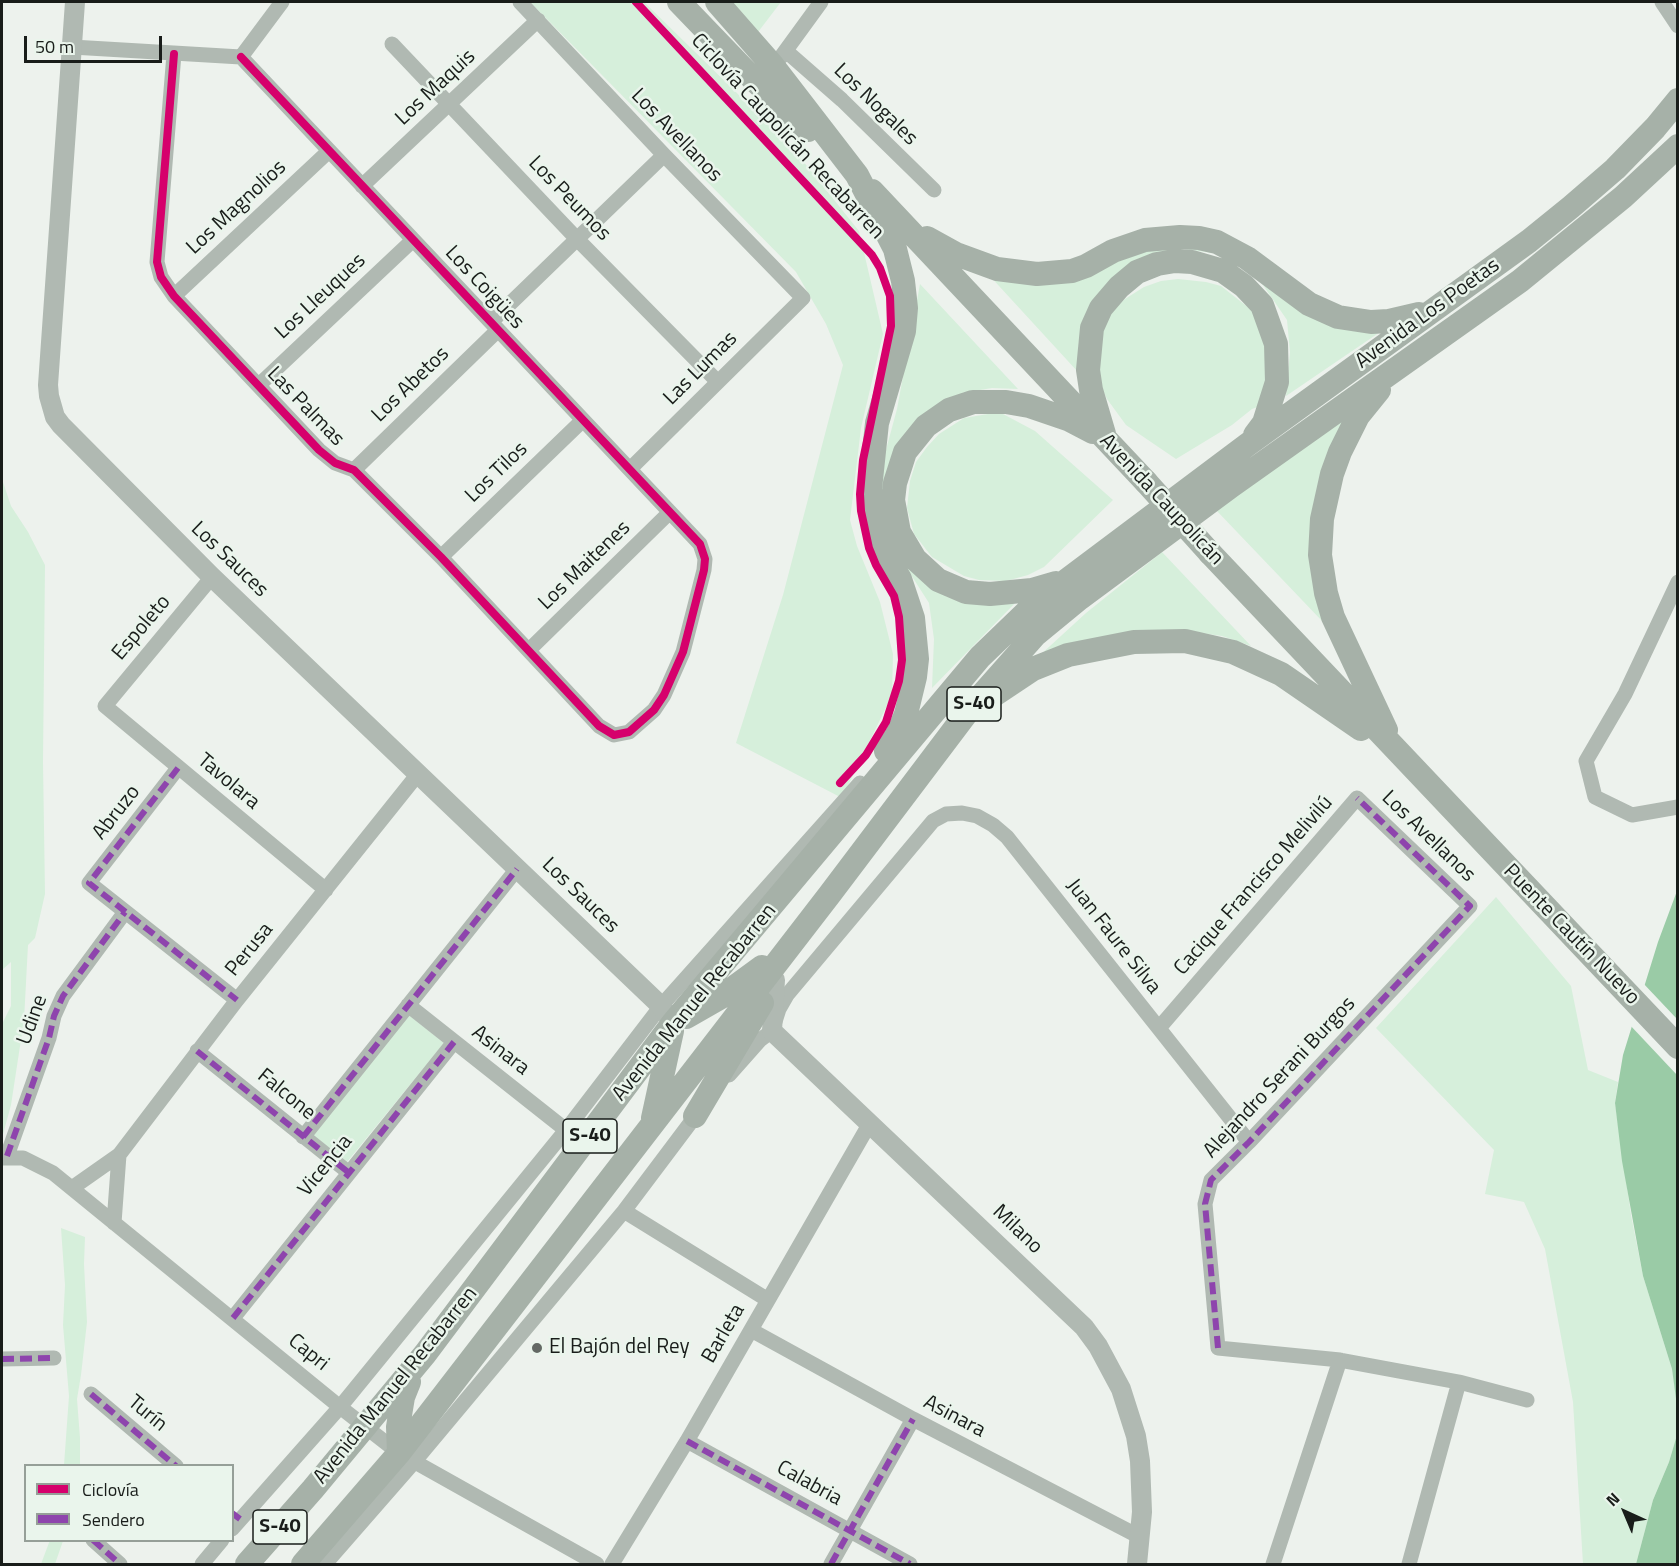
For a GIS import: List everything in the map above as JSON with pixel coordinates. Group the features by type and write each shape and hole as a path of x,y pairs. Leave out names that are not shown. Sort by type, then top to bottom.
{"main road":[{"name":"Avenida Caupolicán","path":"679,2 754,80 902,220 1465,824"},
{"name":"Avenida Caupolicán","path":"717,2 780,59 857,175"},
{"name":"Avenida Los Poetas","path":"1161,508 1520,247 1571,207 1615,169 1655,128 1677,100"},
{"name":"Avenida Los Poetas","path":"1178,526 1520,281 1623,197 1677,146"},
{"path":"846,817 899,731 906,714 917,658 910,608 900,579 880,546 874,525 870,489 878,423 904,331 906,308 903,281 895,249 857,175"},
{"path":"902,220 919,233 956,254 997,269 1017,273 1072,271 1129,245 1161,238 1180,237 1217,242 1261,267 1309,303 1338,317 1353,321 1389,321 1424,312 1440,304"},
{"path":"1105,439 1091,390 1088,370 1092,328 1101,308 1119,287 1137,272 1157,264 1174,261 1208,266 1237,281 1262,305 1272,327 1276,344 1277,382 1264,423 1247,445"},
{"path":"1396,751 1334,617 1325,587 1320,555 1326,497 1340,452 1358,416 1406,361"},
{"path":"1067,580 1032,590 990,594 966,592 938,580 915,559 899,532 893,500 899,467 905,452 926,426 949,411 973,402 1006,402 1029,406 1070,420 1105,439"},
{"name":"Avenida Manuel Recabarren","path":"247,1564 366,1427 425,1354 667,1015 846,817 980,657 1035,604 1161,508"},
{"name":"Avenida Manuel Recabarren","path":"303,1564 406,1458 652,1124 984,691 1035,635 1080,598 1178,526"},
{"path":"947,740 977,707 1044,663 1068,654 1101,647 1134,642 1166,641 1199,644 1233,652 1281,674 1396,751"},
{"name":"Puente Cautín Nuevo","path":"1465,824 1677,1047"},
{"path":"695,1116 809,920"},
{"path":"652,1124 667,1015 721,997 747,979 795,939"},
{"path":"406,1458 398,1426 403,1397 425,1354"}],"street":[{"name":"Los Sauces","path":"75,2 48,386 51,407 61,425 212,578 667,1015"},
{"path":"72,47 241,57 282,2"},
{"name":"Los Avellanos","path":"520,2 803,298"},
{"path":"780,59 821,2"},
{"path":"1662,2 1677,26"},
{"name":"Los Maquis","path":"362,186 538,20"},
{"name":"Los Peumos","path":"392,44 577,239 718,382"},
{"name":"Las Palmas","path":"174,54 157,262 161,277 174,296 319,450 335,463 354,470 441,557 599,726 614,735"},
{"name":"Los Coigües","path":"241,57 700,544 705,559 704,570 683,652 664,695 654,710 629,732 614,735"},
{"name":"Los Nogales","path":"780,59 842,100 934,190"},
{"name":"Los Magnolios","path":"174,296 329,150"},
{"name":"Los Abetos","path":"354,470 577,239 664,155"},
{"name":"Los Lleuques","path":"259,385 413,240"},
{"name":"Las Lumas","path":"630,469 803,298"},
{"name":"Los Tilos","path":"441,557 583,420"},
{"name":"Los Maitenes","path":"529,650 670,512"},
{"name":"Espoleto","path":"105,706 212,578"},
{"path":"1677,582 1625,694 1587,761 1595,797 1632,815 1677,807"},
{"name":"Tavolara","path":"105,706 326,890"},
{"name":"Avenida Manuel Recabarren","path":"235,1520 340,1407 566,1130 667,1015 878,762"},
{"name":"Abruzo","path":"125,912 88,883 178,768"},
{"name":"Perusa","path":"72,1188 118,1155 237,1000 418,774"},
{"name":"Los Avellanos","path":"1357,798 1470,906"},
{"name":"Cacique Francisco Melivilú","path":"1159,1028 1357,798"},
{"name":"Juan Faure Silva","path":"922,834 933,821 946,814 962,813 977,816 993,825 1007,837 1249,1142"},
{"name":"Avenida Manuel Recabarren","path":"326,1564 406,1458 624,1211 695,1116 759,1040 772,1031 778,1009 787,995 922,834"},
{"name":"Vicencia","path":"303,1137 517,869"},
{"name":"Alejandro Serani Burgos","path":"1340,1360 1218,1348 1205,1204 1211,1180 1470,906"},
{"path":"125,912 237,1000"},
{"name":"Udine","path":"4,1157 63,996 125,912"},
{"path":"772,1031 775,980"},
{"name":"Asinara","path":"408,1005 566,1130"},
{"name":"Milano","path":"772,1031 1084,1327 1098,1346 1121,1389 1136,1436 1142,1486 1137,1564"},
{"name":"Vicencia","path":"232,1318 454,1042"},
{"name":"Falcone","path":"197,1051 348,1172"},
{"name":"Barleta","path":"612,1564 687,1440 870,1123"},
{"path":"114,1223 118,1155"},
{"name":"Capri","path":"4,1157 23,1158 36,1162 53,1173 406,1458 597,1564"},
{"path":"624,1211 768,1300"},
{"name":"Asinara","path":"751,1330 913,1419 1140,1537"},
{"path":"2,1359 54,1358"},
{"path":"1273,1564 1340,1360 1459,1382 1527,1400"},
{"path":"1409,1564 1459,1382"},
{"name":"Turín","path":"91,1394 174,1464"},
{"path":"831,1564 913,1419"},
{"name":"Calabria","path":"687,1440 910,1564"},
{"path":"95,1542 120,1564"},
{"path":"202,1564 220,1542"}],"shaded area":[{"path":"530,2 644,2 791,146 859,231 883,334 861,428 850,520 857,546 880,602 893,654 892,695 842,798 736,743 783,595 843,365 826,324 796,272"},
{"path":"726,2 781,2 755,36"},
{"path":"1212,246 1383,330 1286,396 1290,352 1287,320 1263,285 1240,264 1219,254 1185,249 1158,254 1090,311 1079,340 1078,372 988,274 1145,249"},
{"path":"1178,279 1221,286 1254,312 1268,349 1263,405 1252,409 1232,425 1176,459 1126,425 1107,399 1099,382 1096,335 1106,316 1125,299 1144,287 1161,281"},
{"path":"920,284 1018,389 992,388 962,393 894,455 914,566 1020,598 932,688 934,639 929,603 895,550 882,516 880,472 897,409"},
{"path":"1350,412 1334,441 1323,622 1216,510"},
{"path":"1003,414 1035,431 1113,500 1044,567 1028,575 1006,581 979,580 964,576 932,557 914,534 907,508 910,481 916,462 927,447 939,434 964,418"},
{"path":"2,479 11,506 45,565 43,762 45,894 35,938 28,945 24,1020 11,1105 2,1138 2,1024 11,1006 11,962 2,970"},
{"path":"1162,552 1251,646 1222,636 1194,632 1038,657 1086,613"},
{"path":"1677,891 1677,1406 1672,1369 1643,1276 1622,1161 1615,1103 1623,1055 1658,942"},
{"path":"1496,897 1571,986 1588,1070 1618,1082 1615,1103 1631,1215 1643,1276 1672,1369 1678,1406 1677,1435 1669,1462 1653,1500 1636,1564 1583,1564 1573,1402 1545,1249 1524,1202 1485,1194 1494,1150 1376,1028"},
{"path":"409,1015 444,1043 347,1162 313,1135"},
{"path":"61,1228 85,1237 87,1322 77,1399 80,1464 64,1464 69,1396 63,1325 65,1285"},
{"path":"1677,1435 1677,1564 1636,1564 1653,1500 1669,1462"},
{"path":"49,1542 63,1542 55,1564 41,1564"}],"pier":[{"path":"1642,982 1677,1019 1677,1075 1629,1024"}],"marked path":[{"path":"178,768 89,883 237,1000"},
{"path":"1218,1348 1205,1204 1211,1180 1470,906 1357,798"},
{"path":"303,1137 517,869"},
{"path":"7,1156 49,1038 54,1016 63,996 125,912"},
{"path":"233,1318 454,1042"},
{"path":"197,1051 348,1172"},
{"path":"2,1359 54,1358"},
{"path":"91,1394 174,1464"},
{"path":"831,1564 913,1419"},
{"path":"687,1441 910,1564"},
{"path":"234,1514 240,1519"},
{"path":"95,1542 120,1564"}],"cycle path":[{"name":"Ciclovía Caupolicán Recabarren","path":"636,2 872,255 880,268 890,296 891,326 863,460 860,494 861,511 869,548 894,596 899,617 902,660 899,681 886,722 866,755 840,783"},
{"path":"174,54 157,262 161,277 174,296 319,450 335,463 354,470 441,557 599,726 614,735 629,732 654,710 664,695 683,652 704,570 705,559 700,544 241,57"}],"place":[{"name":"El Bajón del Rey","path":"537,1348"}]}
